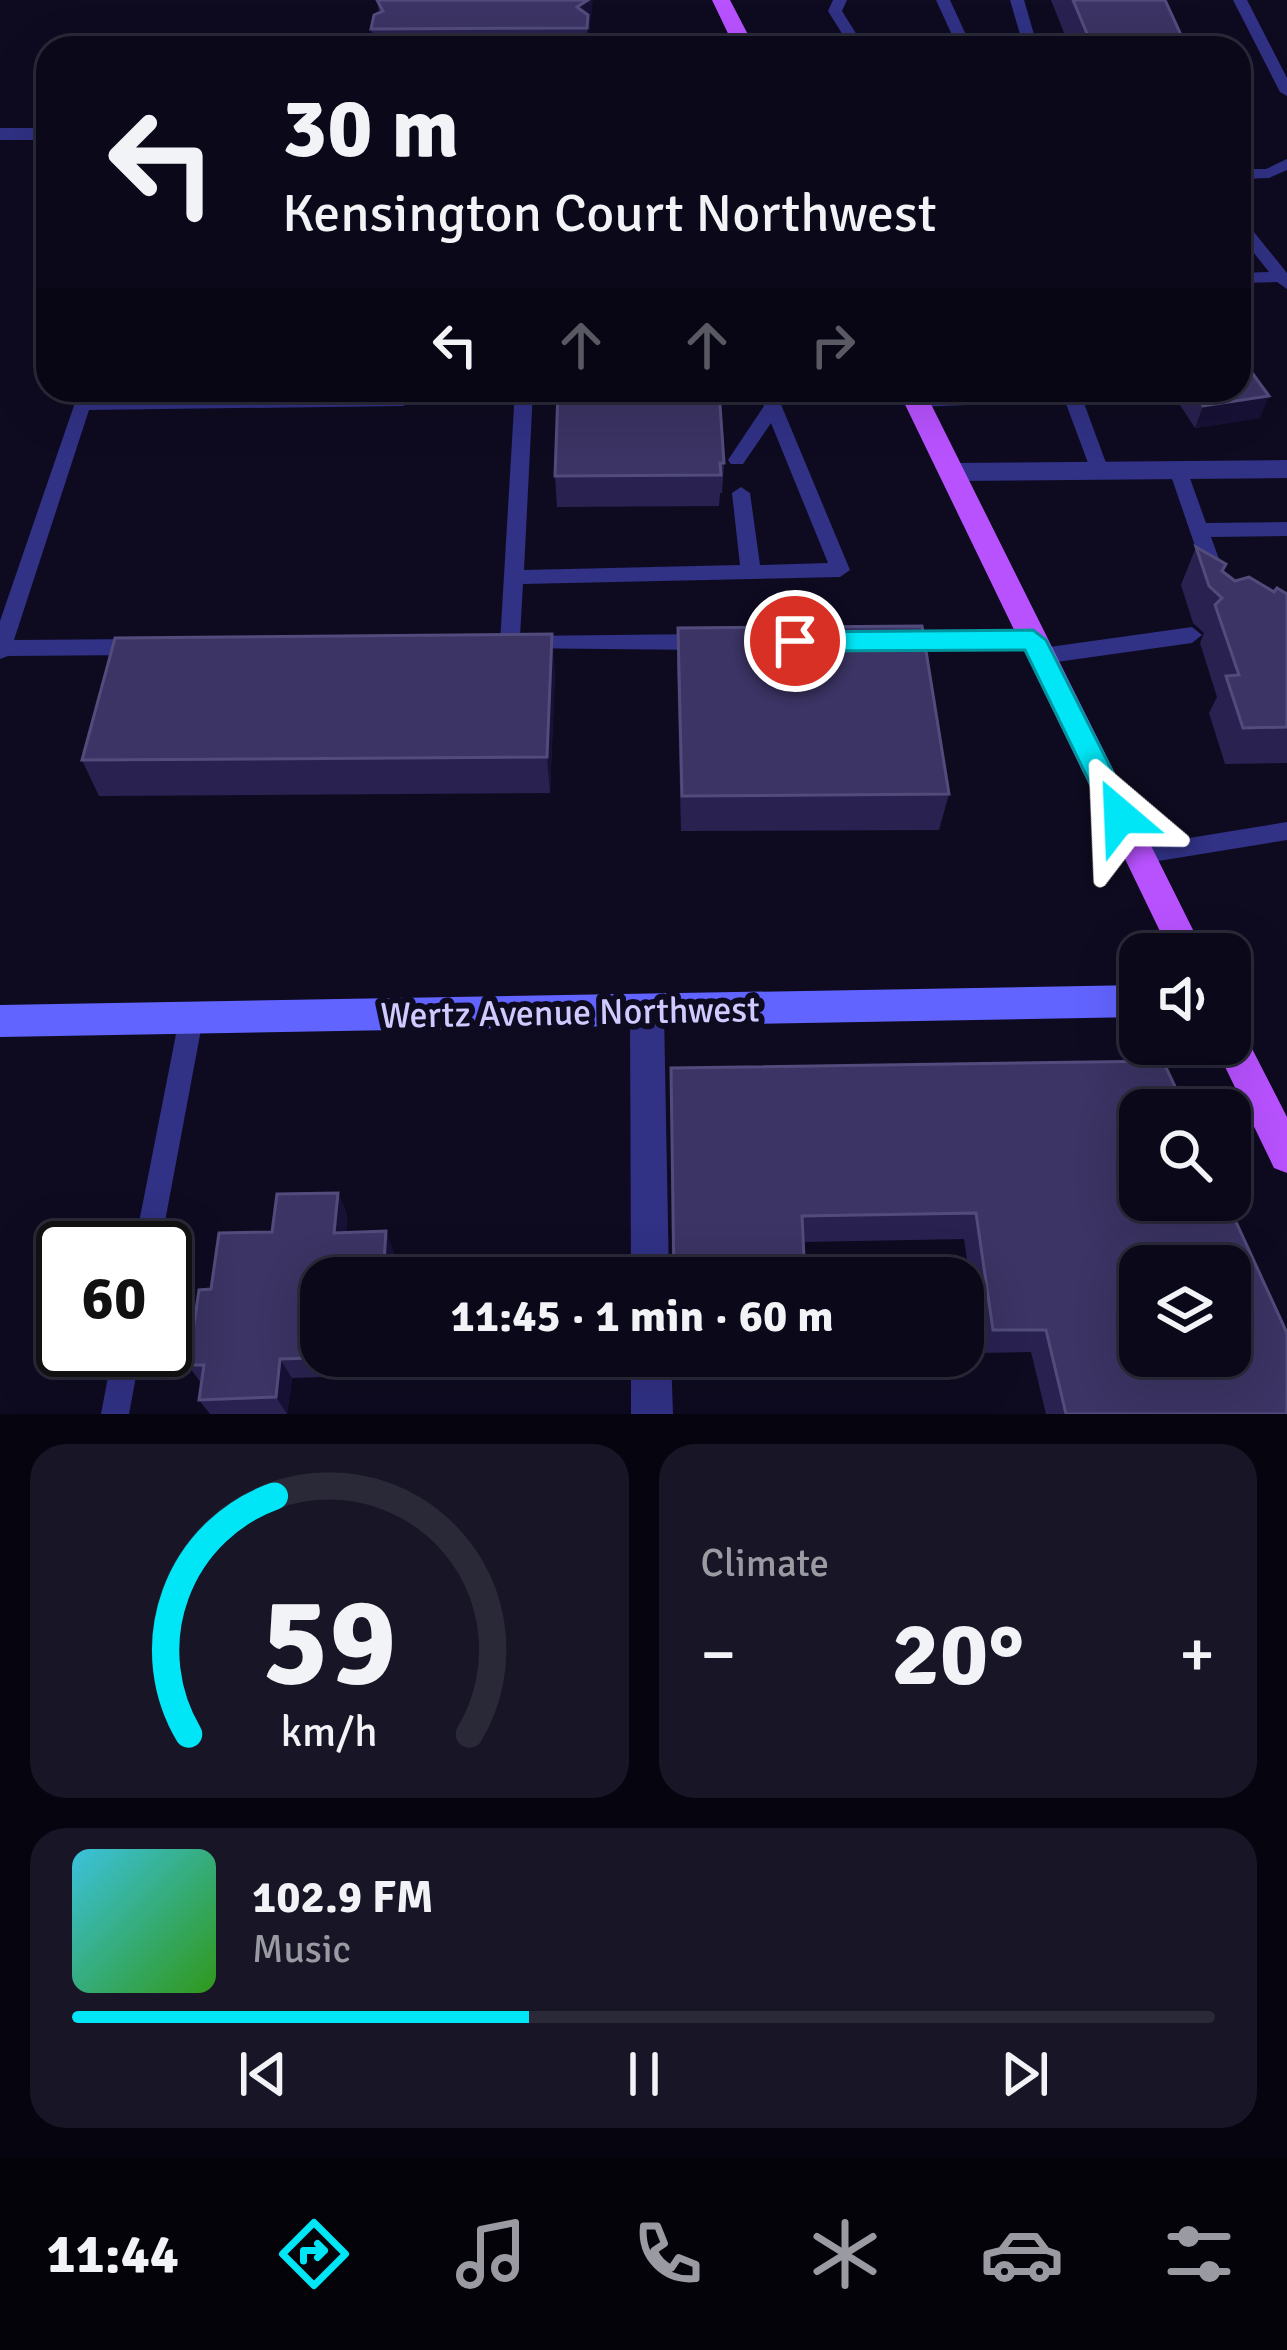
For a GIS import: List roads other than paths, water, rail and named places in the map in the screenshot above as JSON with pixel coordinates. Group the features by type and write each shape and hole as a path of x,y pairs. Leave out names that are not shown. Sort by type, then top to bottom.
{"main road":[{"path":"721,0 739,36"},
{"path":"917,402 1178,933"},
{"name":"Wertz Avenue Northwest","path":"0,1022 1119,1002"},
{"path":"1242,1065 1287,1155"}],"street":[{"path":"0,134 36,134"},
{"path":"951,472 1287,469"},
{"path":"647,1013 650,1257"},
{"path":"651,1377 652,1414"}],"lane":[{"path":"840,0 836,11 851,36"},
{"path":"943,0 959,36"},
{"path":"1017,0 1028,36"},
{"path":"1240,0 1287,92"},
{"path":"1251,174 1269,173 1287,164"},
{"path":"1251,241 1284,281"},
{"path":"1251,279 1284,281"},
{"path":"83,402 0,649 163,646"},
{"path":"510,644 523,402"},
{"path":"737,460 767,402"},
{"path":"513,577 840,570 771,402"},
{"path":"1075,402 1100,471"},
{"path":"1178,470 1225,603"},
{"path":"741,493 751,572"},
{"path":"1199,530 1287,530"},
{"path":"867,641 1038,648 1192,634"},
{"path":"487,644 724,642"},
{"path":"1140,855 1285,834"},
{"path":"152,1221 191,1019"},
{"path":"115,1414 122,1377"}]}
